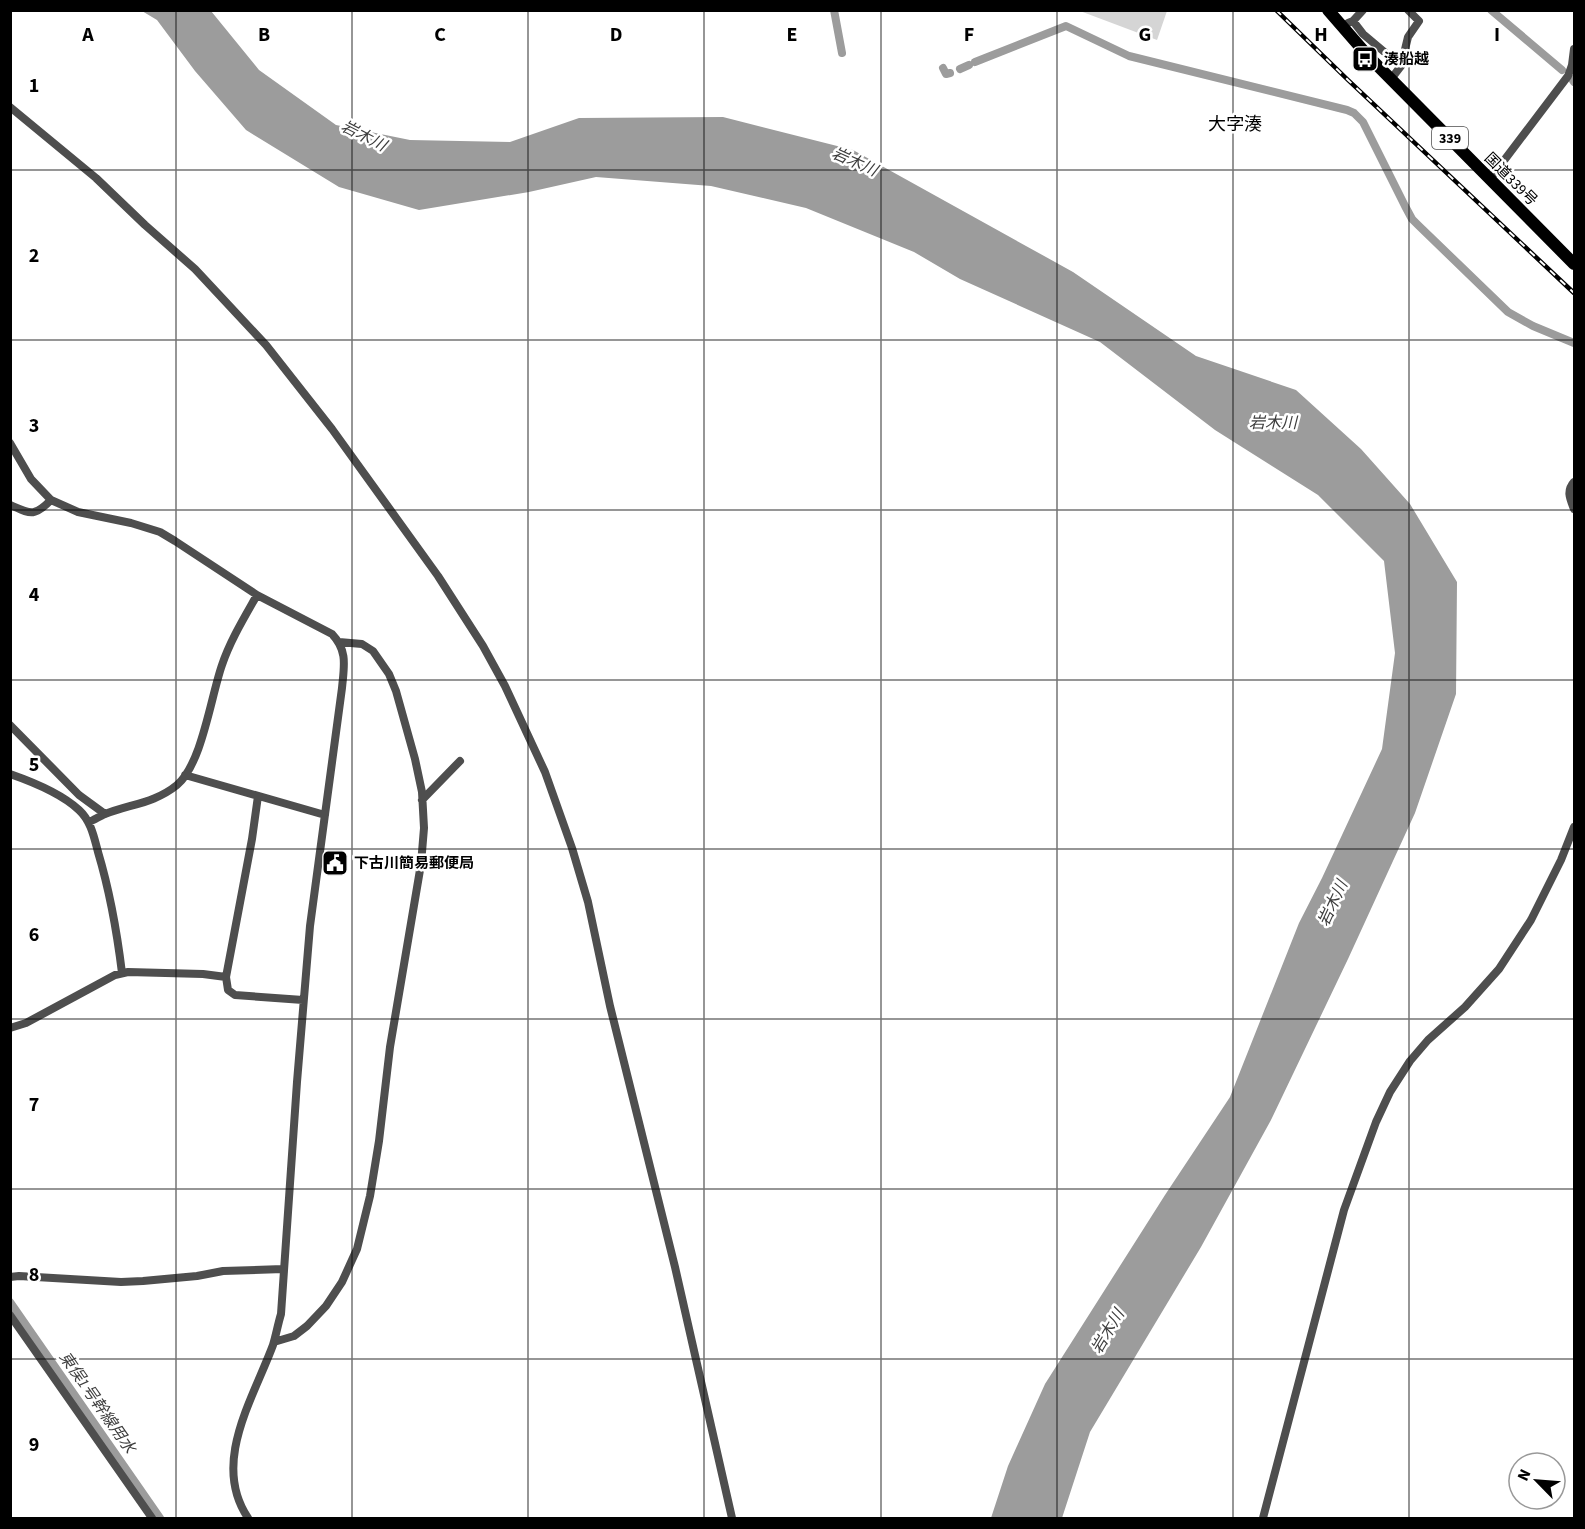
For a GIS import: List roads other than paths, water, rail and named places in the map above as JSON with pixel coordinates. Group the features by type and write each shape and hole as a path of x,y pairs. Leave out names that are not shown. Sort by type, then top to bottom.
{"highway":[{"name":"国道339号","path":"1328,10 1347,24 1391,79 1575,264"}],"street":[{"path":"1363,10 1347,24 1363,34 1401,66"},
{"path":"1391,79 1401,66 1408,37 1419,21 1408,10"},
{"path":"1490,179 1568,76 1575,49"},
{"path":"10,107 96,178 145,225 195,268 266,345 332,429 438,576 483,646 505,686 545,772 588,902 610,1006 675,1267 732,1518"},
{"path":"10,443 31,479 51,500 78,512 160,532 257,595 332,634 339,642 343,657 344,672 310,926 280,1314 274,1342 244,1418 235,1444 232,1462 233,1482 240,1507 248,1518"},
{"path":"1575,482 1569,492 1575,509"},
{"path":"10,505 29,513 40,510 51,500"},
{"path":"89,822 105,814 141,804 165,794 185,776 205,729 222,665 257,595"},
{"path":"274,1342 294,1336 326,1306 342,1282 357,1249 370,1196 390,1047 421,864 424,828 422,800 416,759 396,691 389,674 373,651 362,644 339,642"},
{"path":"10,725 79,795 105,814"},
{"path":"422,800 460,760"},
{"path":"10,774 68,801 89,822 105,874 117,927 122,973"},
{"path":"185,776 325,815"},
{"path":"258,796 252,839 225,977 228,990 235,995 303,1000"},
{"path":"1263,1518 1344,1210 1376,1122 1390,1092 1410,1061 1428,1040 1465,1007 1499,969 1531,920 1575,826"},
{"path":"10,1028 26,1023 122,973 203,974 225,977"},
{"path":"10,1277 121,1282 197,1276 224,1271 283,1269"},
{"path":"10,1314 152,1518"}],"water":[{"name":"岩木川","path":"142,11 211,11 259,70 336,125 410,140 510,142 579,118 723,117 853,150 1073,272 1196,356 1296,390 1361,449 1410,504 1457,582 1456,694 1415,813 1348,959 1271,1120 1201,1247 1090,1432 1062,1518 991,1518 1008,1466 1045,1384 1230,1097 1299,923 1382,749 1395,653 1384,561 1318,495 1215,430 1100,342 960,279 914,252 806,208 711,186 596,177 529,192 419,210 339,187 246,130 195,71 157,20"}],"waterway":[{"path":"834,10 842,53"},
{"path":"1491,10 1562,70"},
{"path":"975,62 1066,26 1129,56 1354,113 1363,122 1412,219 1508,312 1533,326 1574,343"},
{"path":"960,69 969,65"},
{"path":"943,68 946,74 950,73"},
{"name":"東俣1号幹線用水","path":"10,1302 160,1518"}],"railway":[{"path":"1276,10 1574,293"}],"place":[{"name":"湊船越","path":"1365,59"},
{"name":"下古川簡易郵便局","path":"335,863"}],"district":[{"name":"大字湊","path":"1235,124"}]}
